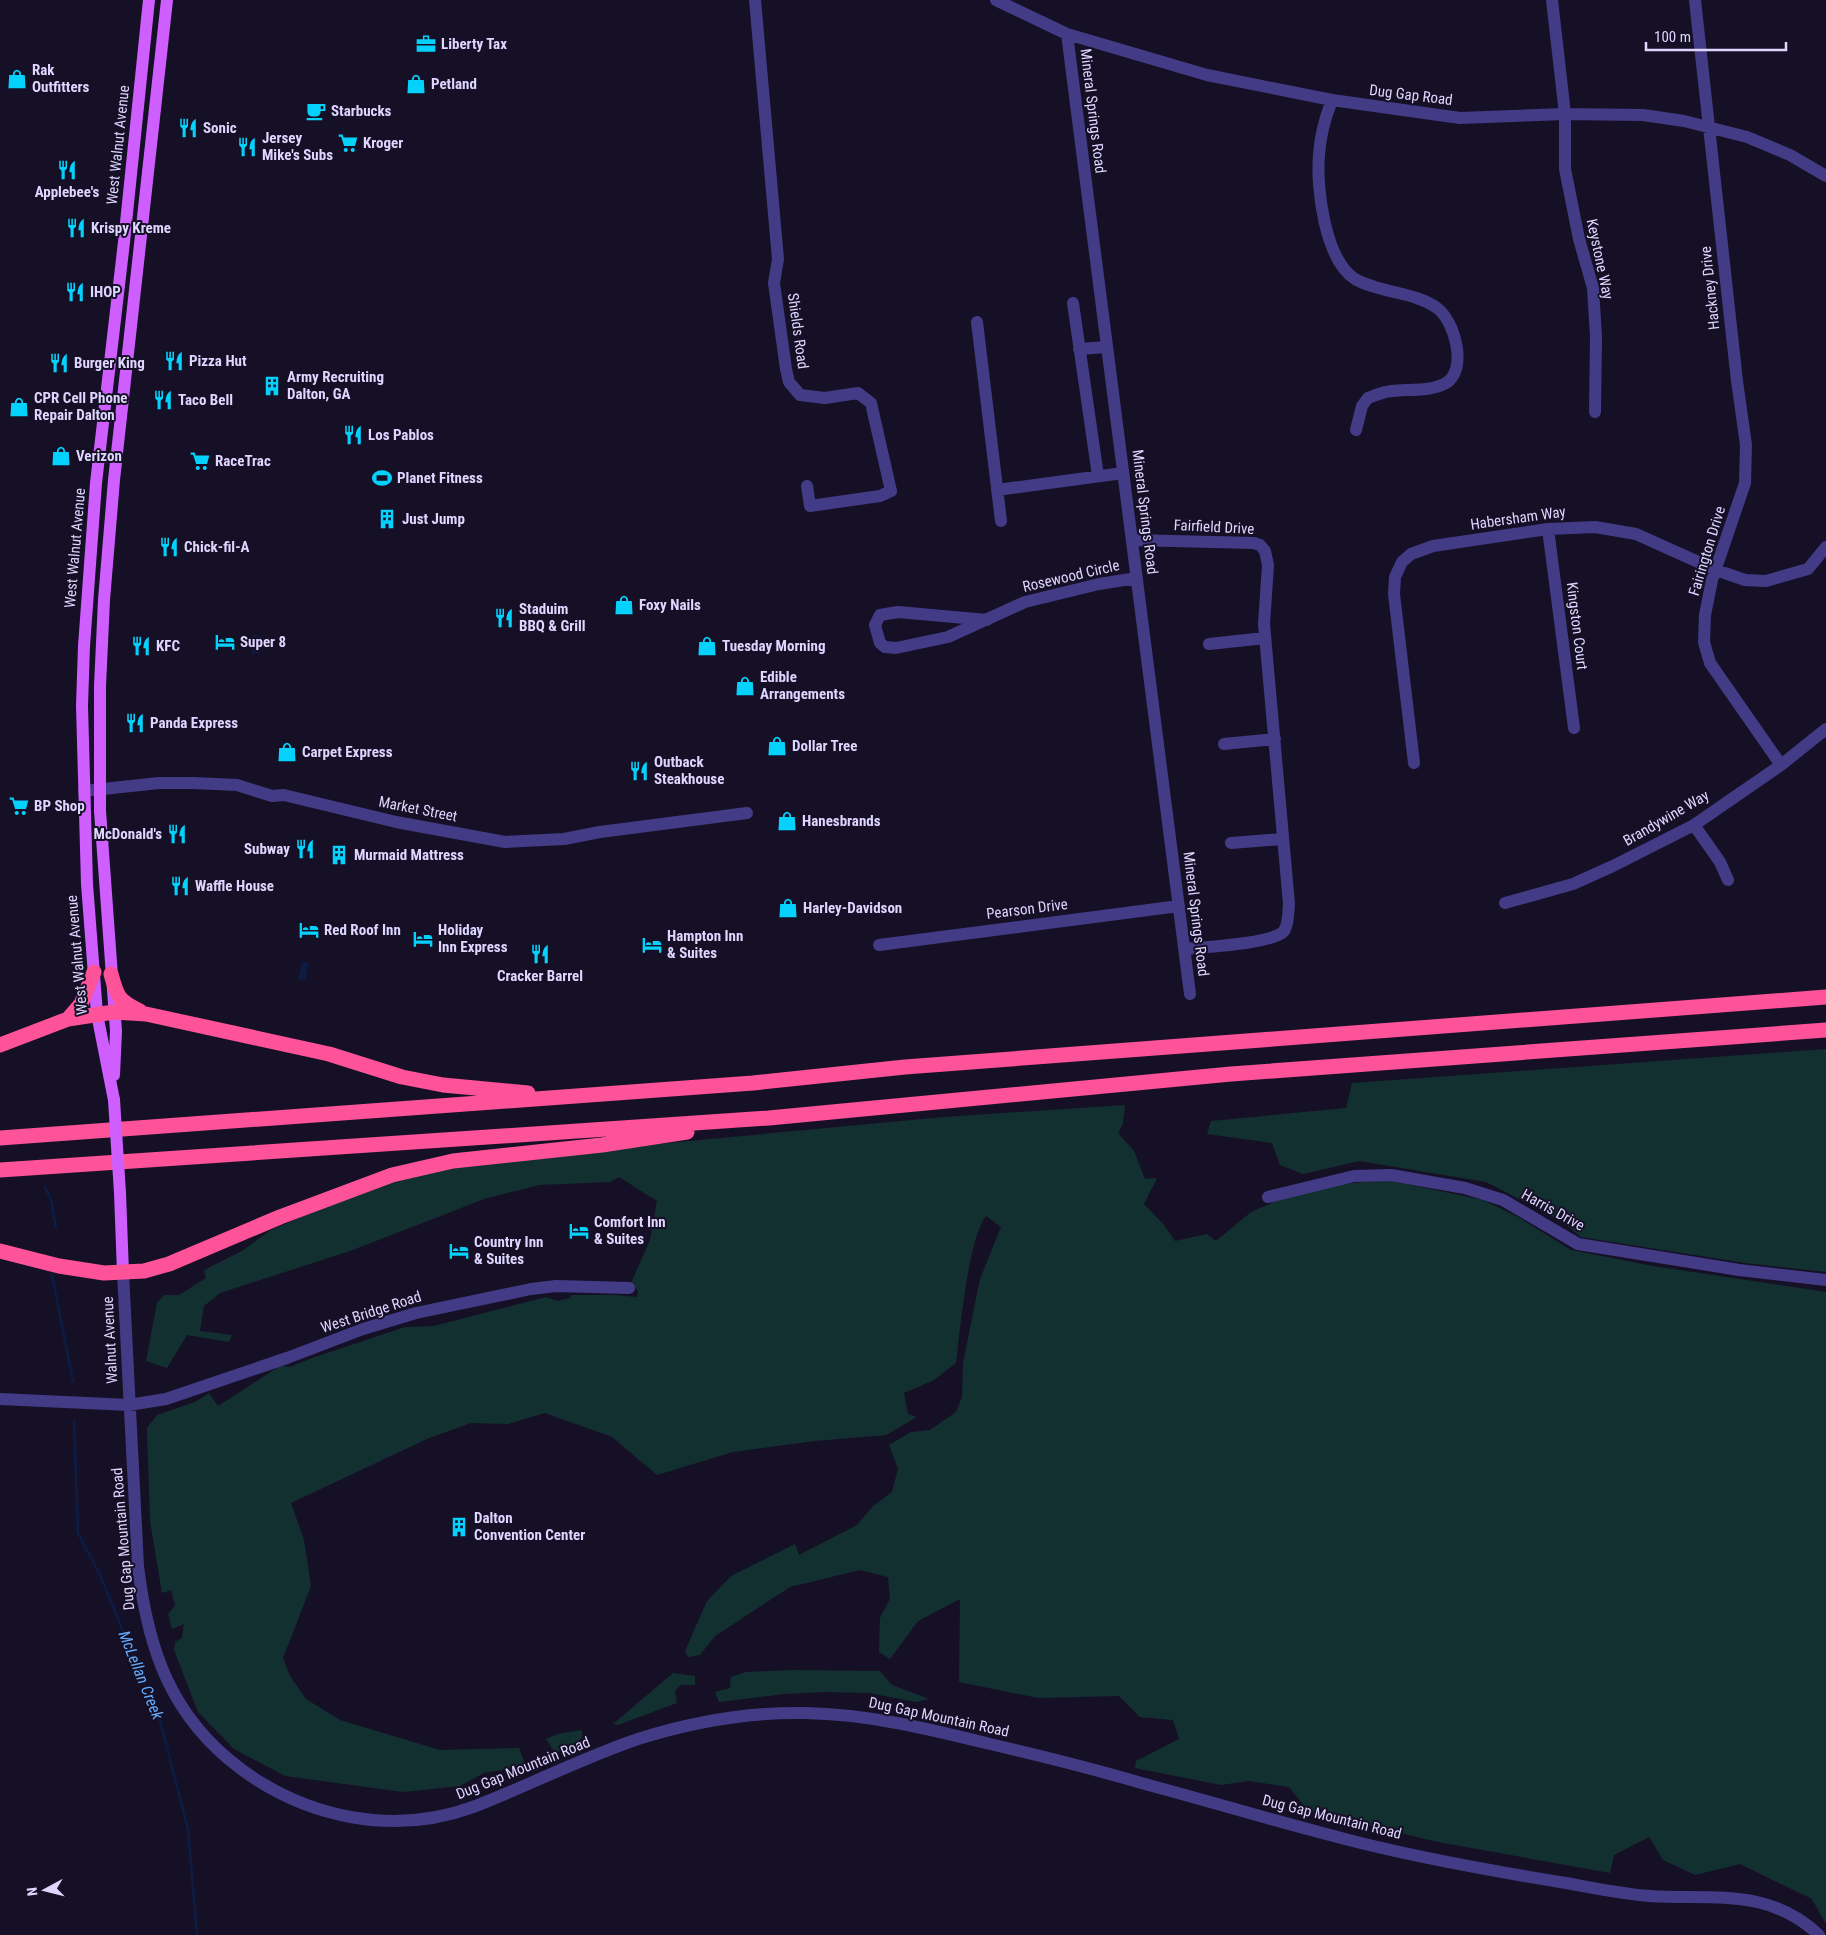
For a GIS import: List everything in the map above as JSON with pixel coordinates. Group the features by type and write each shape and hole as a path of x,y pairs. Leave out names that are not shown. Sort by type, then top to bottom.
{"highway":[{"path":"68,1019 81,1004 94,972"},
{"path":"110,974 117,996 122,1002 146,1014"},
{"path":"0,1138 753,1083 905,1067 1826,997"},
{"path":"0,1045 68,1019 114,1012 146,1014 329,1054 402,1077 482,1090 520,1092 552,1098"},
{"path":"0,1170 769,1118 1204,1076 1826,1030"},
{"path":"0,1252 59,1266 104,1272 144,1271 169,1264 289,1214 392,1175 453,1161 654,1138 769,1118"}],"main road":[{"name":"West Walnut Avenue","path":"114,1100 97,1014 87,884 84,791 84,646 93,514 149,0"},
{"name":"West Walnut Avenue","path":"123,1273 114,1100 114,1012 102,856 100,686 110,514 166,0"}],"street":[{"name":"Shields Road","path":"755,0 778,259 774,283 789,382 800,395 825,398 858,393 870,403 891,491 880,496 810,506 807,486"},
{"name":"Dug Gap Road","path":"996,0 1067,34 1207,75 1332,100 1460,118 1565,114 1643,115 1684,121 1747,137 1790,155 1826,176"},
{"name":"Keystone Way","path":"1552,0 1565,114 1565,169 1579,240 1593,288 1596,336 1595,412"},
{"name":"Hackney Drive","path":"1696,0 1736,381 1746,445"},
{"name":"Mineral Springs Road","path":"1067,34 1190,994"},
{"path":"1332,100 1324,121 1318,156 1318,178 1329,238 1338,261 1354,278 1378,288 1437,307 1454,332 1458,348 1454,370 1448,382 1433,388 1387,392 1368,398 1362,406 1356,430"},
{"path":"1073,303 1098,476"},
{"path":"977,322 1001,521"},
{"path":"1079,349 1107,346"},
{"name":"Fairington Drive","path":"1746,445 1745,483 1716,570 1705,615 1704,642 1710,663 1781,765"},
{"path":"997,490 1123,473"},
{"path":"93,514 110,514"},
{"name":"Habersham Way","path":"1414,763 1394,594 1395,577 1402,562 1411,554 1433,546 1548,529 1595,527 1636,534 1716,570 1744,580 1766,581 1808,568 1826,547"},
{"name":"Kingston Court","path":"1548,529 1574,728"},
{"name":"Fairfield Drive","path":"1132,540 1239,542 1260,545 1268,565 1265,638 1289,904 1288,924 1282,932 1262,940 1184,949"},
{"name":"Rosewood Circle","path":"987,620 893,612 880,615 875,624 880,643 885,647 896,648 948,637 987,620 1025,602 1098,584 1137,578"},
{"path":"1209,644 1265,638"},
{"name":"Brandywine Way","path":"1505,903 1573,884 1694,825 1781,765 1826,729"},
{"path":"1224,744 1274,740"},
{"name":"Market Street","path":"84,791 101,791 158,783 237,785 272,796 284,796 396,822 505,842 538,842 570,839 600,832 747,813"},
{"path":"1694,825 1720,862 1728,880"},
{"path":"1230,843 1283,838"},
{"name":"Pearson Drive","path":"879,945 1179,906"},
{"name":"Harris Drive","path":"1268,1197 1354,1176 1391,1174 1465,1188 1503,1200 1578,1244 1739,1270 1826,1280"},
{"name":"Walnut Avenue","path":"123,1273 129,1405"},
{"name":"West Bridge Road","path":"0,1399 129,1405 166,1399 287,1358 363,1329 424,1312 531,1289 565,1286 630,1288"},
{"name":"Dug Gap Mountain Road","path":"129,1405 134,1509 142,1598 157,1659 168,1686 192,1723 230,1761 271,1789 321,1812 350,1818 377,1820 404,1820 447,1815 470,1808 635,1740 672,1730 708,1722 768,1714 842,1715 894,1722 951,1734 1082,1766 1348,1840 1488,1871 1648,1896 1720,1897 1755,1900 1779,1908 1806,1922 1819,1935"}],"green space":[{"path":"1826,1049 1826,1272 1745,1263 1581,1237 1560,1220 1486,1182 1359,1161 1303,1174 1280,1165 1272,1143 1207,1134 1211,1121 1346,1108 1352,1083"},
{"path":"1125,1105 1123,1124 1118,1133 1134,1151 1145,1179 1157,1178 1144,1204 1164,1225 1175,1241 1207,1234 1216,1241 1251,1212 1288,1196 1344,1184 1387,1180 1483,1200 1518,1217 1571,1250 1653,1266 1826,1292 1826,1924 1812,1899 1740,1864 1695,1875 1663,1860 1649,1837 1614,1855 1610,1873 1438,1842 1308,1811 1289,1787 1249,1781 1221,1785 1135,1768 1136,1761 1179,1739 1173,1720 1140,1717 1119,1696 1038,1698 959,1682 960,1599 918,1621 890,1659 879,1652 880,1618 890,1599 888,1577 860,1570 790,1587 715,1636 700,1655 688,1657 685,1651 707,1601 731,1576 795,1544 799,1555 857,1525 873,1506 892,1492 898,1469 889,1445 911,1432 930,1430 956,1412 962,1397 963,1363 980,1279 1001,1227 986,1216 974,1244 956,1363 934,1380 904,1393 908,1414 917,1417 886,1435 815,1441 733,1452 657,1475 612,1437 545,1413 508,1424 471,1423 429,1438 291,1503 304,1540 311,1586 283,1658 290,1676 306,1699 340,1720 440,1750 519,1748 526,1766 484,1773 460,1786 403,1792 285,1776 234,1749 198,1712 174,1650 175,1642 182,1638 184,1624 172,1629 168,1614 175,1606 171,1590 162,1593 150,1521 147,1428 157,1415 195,1402 209,1393 218,1406 280,1366 290,1367 405,1327 434,1326 546,1297 558,1301 570,1298 571,1295 637,1297 638,1291 631,1283 650,1240 657,1201 619,1177 610,1182 539,1185 487,1198 350,1251 220,1293 204,1306 200,1331 232,1335 229,1342 187,1335 167,1368 146,1361 157,1303 164,1295 179,1295 206,1278 204,1270 242,1251 271,1230 386,1181 496,1159 944,1117"},
{"path":"792,1670 880,1671 892,1685 929,1699 916,1702 869,1693 825,1692 784,1694 719,1702 715,1692 730,1688 731,1677 746,1672"},
{"path":"673,1673 695,1676 695,1685 680,1685 675,1692 677,1703 618,1725 613,1724"},
{"path":"582,1730 582,1738 562,1752 554,1751 546,1739 558,1734"}],"water":[{"path":"253,635 261,636 260,653 252,653"},
{"path":"302,962 309,963 305,980 298,979"}],"waterway":[{"name":"McLellan Creek","path":"45,1187 51,1200 56,1228"},
{"name":"McLellan Creek","path":"52,1275 73,1381"},
{"name":"McLellan Creek","path":"74,1421 78,1533 100,1575 160,1721 188,1829 197,1935"}],"place":[{"name":"Liberty Tax","path":"426,44"},
{"name":"Rak Outfitters","path":"17,79"},
{"name":"Petland","path":"416,84"},
{"name":"Starbucks","path":"316,111"},
{"name":"Sonic","path":"188,128"},
{"name":"Kroger","path":"348,143"},
{"name":"Jersey Mike's Subs","path":"247,147"},
{"name":"Applebee's","path":"67,170"},
{"name":"Krispy Kreme","path":"76,228"},
{"name":"IHOP","path":"75,292"},
{"name":"Pizza Hut","path":"174,361"},
{"name":"Burger King","path":"59,363"},
{"name":"Army Recruiting Dalton, GA","path":"272,386"},
{"name":"Taco Bell","path":"163,400"},
{"name":"CPR Cell Phone Repair Dalton","path":"19,407"},
{"name":"Los Pablos","path":"353,435"},
{"name":"Verizon","path":"61,456"},
{"name":"RaceTrac","path":"200,461"},
{"name":"Planet Fitness","path":"382,478"},
{"name":"Just Jump","path":"387,519"},
{"name":"Chick-fil-A","path":"169,547"},
{"name":"Foxy Nails","path":"624,605"},
{"name":"Staduim BBQ & Grill","path":"504,618"},
{"name":"Super 8","path":"225,642"},
{"name":"KFC","path":"141,646"},
{"name":"Tuesday Morning","path":"707,646"},
{"name":"Edible Arrangements","path":"745,686"},
{"name":"Panda Express","path":"135,723"},
{"name":"Dollar Tree","path":"777,746"},
{"name":"Carpet Express","path":"287,752"},
{"name":"Outback Steakhouse","path":"639,771"},
{"name":"BP Shop","path":"19,806"},
{"name":"Hanesbrands","path":"787,821"},
{"name":"McDonald's","path":"177,834"},
{"name":"Subway","path":"305,849"},
{"name":"Murmaid Mattress","path":"339,855"},
{"name":"Waffle House","path":"180,886"},
{"name":"Harley-Davidson","path":"788,908"},
{"name":"Red Roof Inn","path":"309,930"},
{"name":"Holiday Inn Express","path":"423,939"},
{"name":"Hampton Inn & Suites","path":"652,945"},
{"name":"Cracker Barrel","path":"540,954"},
{"name":"Comfort Inn & Suites","path":"579,1231"},
{"name":"Country Inn & Suites","path":"459,1251"},
{"name":"Dalton Convention Center","path":"459,1527"}]}
